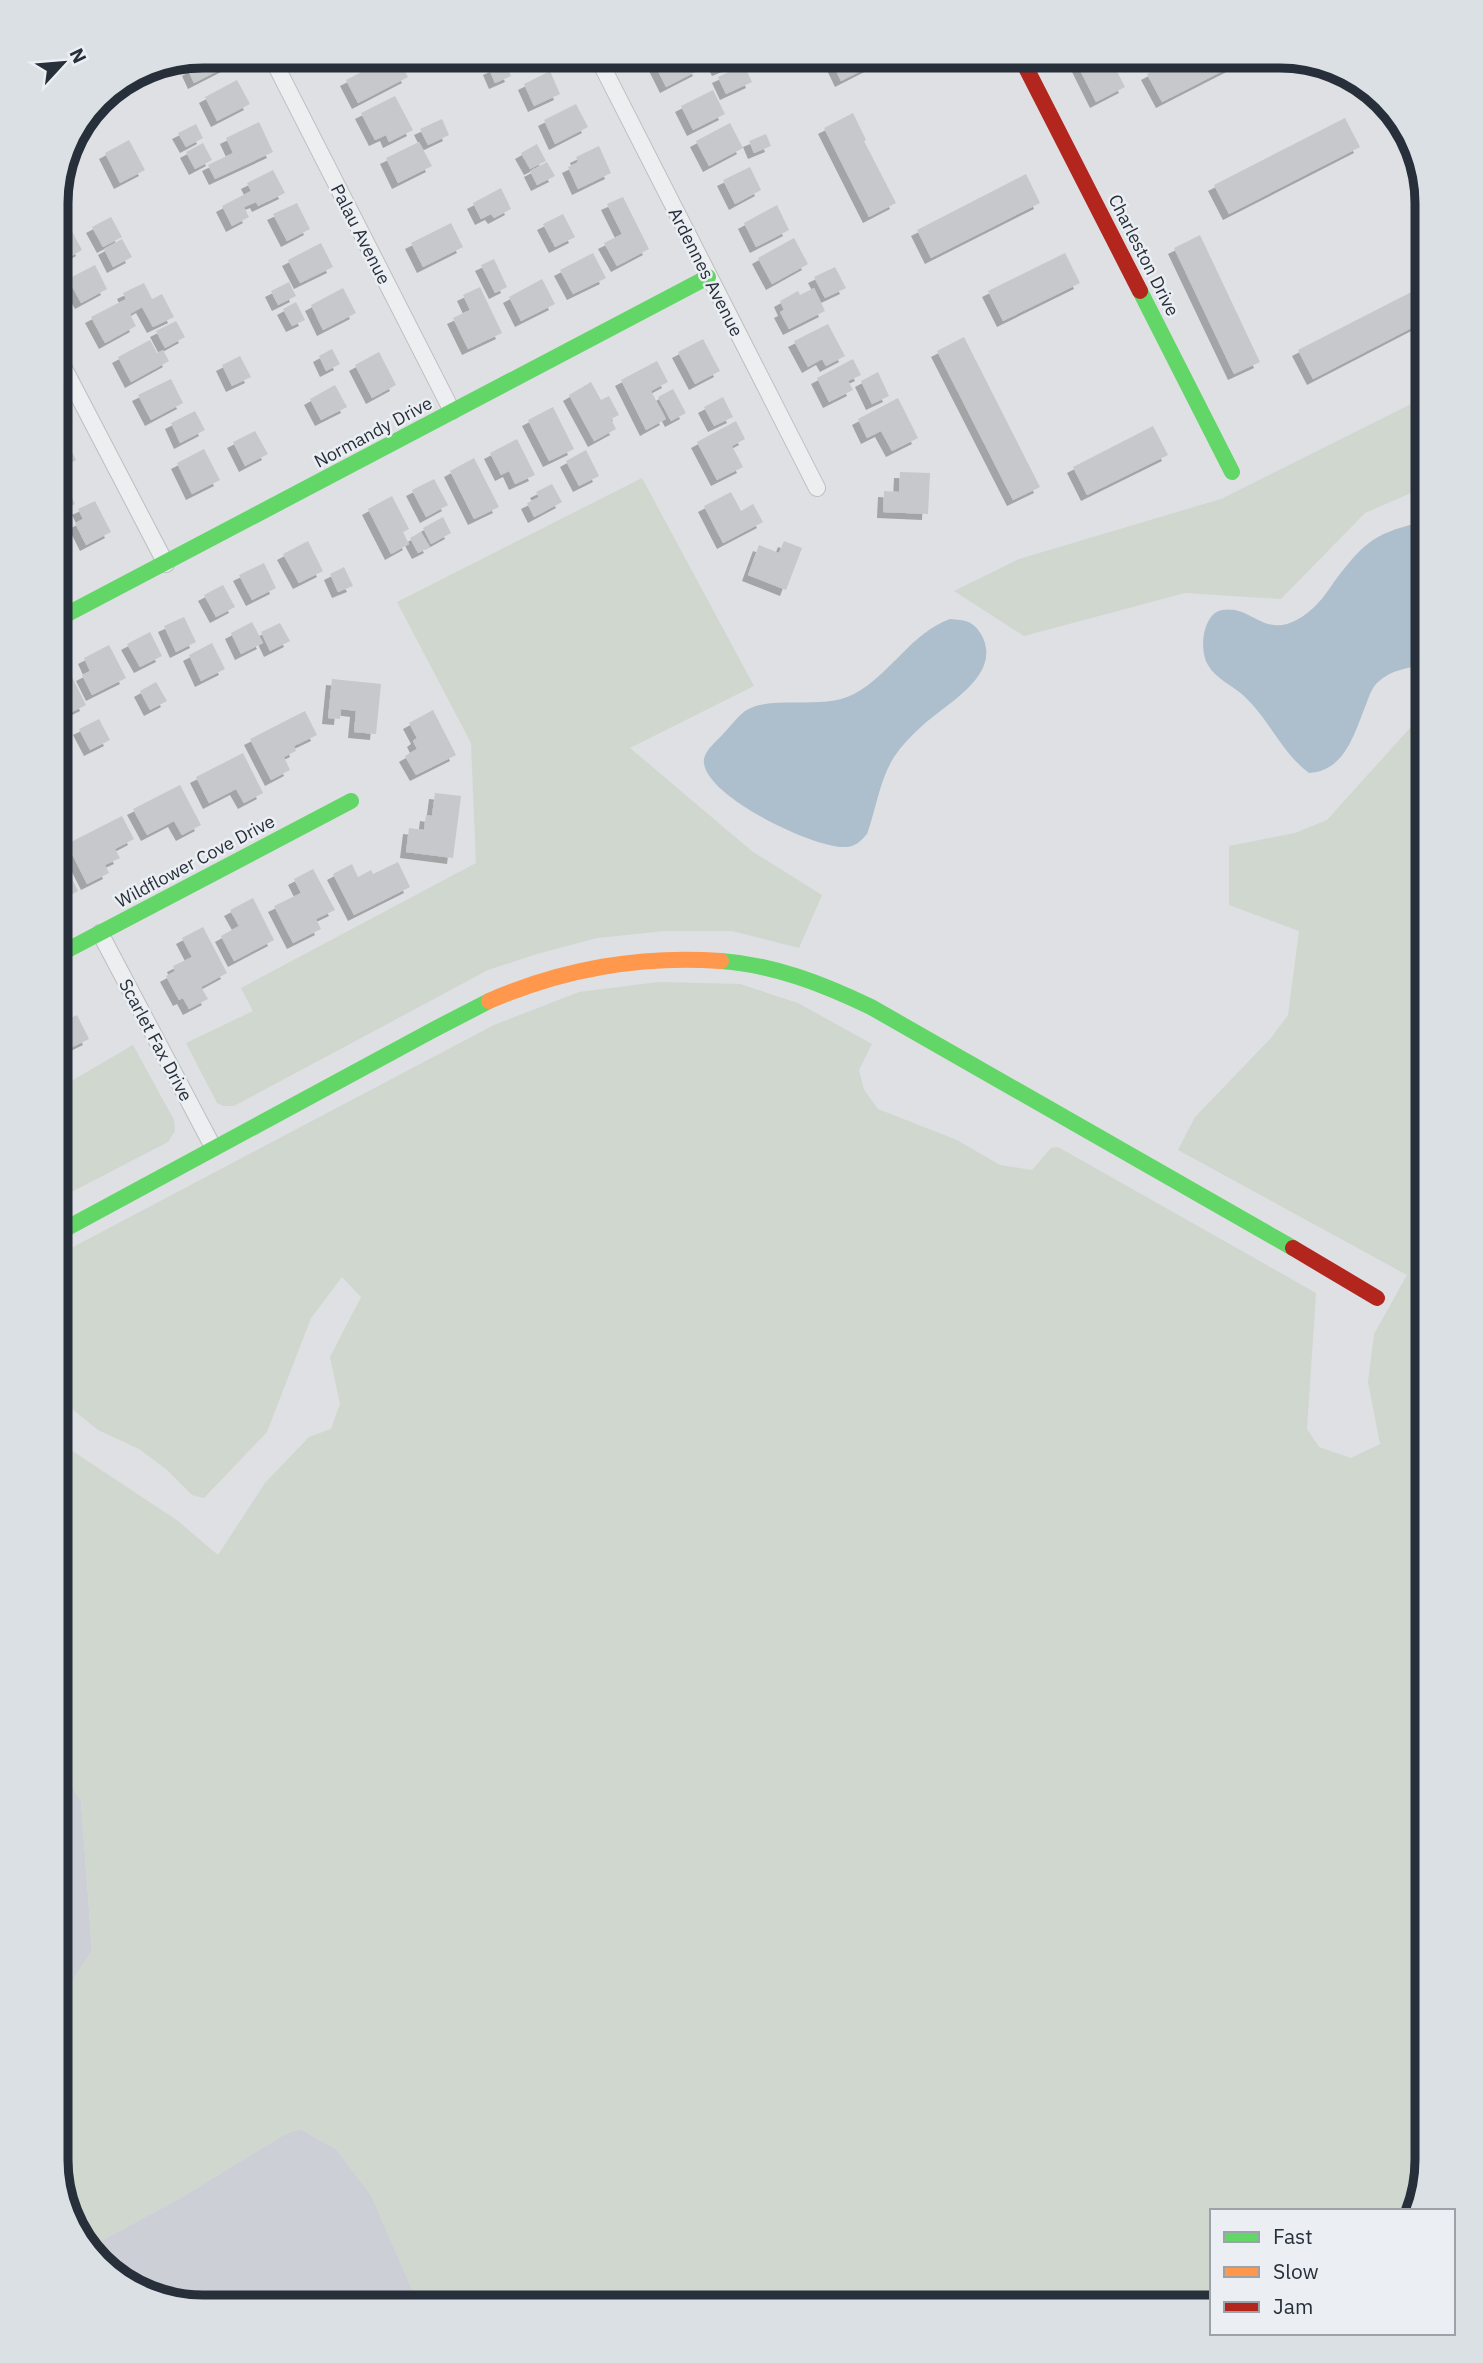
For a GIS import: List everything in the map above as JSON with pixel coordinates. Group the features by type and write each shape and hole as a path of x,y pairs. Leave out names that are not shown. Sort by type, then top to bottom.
{"street":[{"name":"Palau Avenue","path":"277,68 452,411"},
{"name":"Ardennes Avenue","path":"603,68 817,488"},
{"name":"Charleston Drive","path":"1027,69 1232,472"},
{"name":"Normandy Drive","path":"69,613 708,277"},
{"path":"69,378 166,564"},
{"name":"Wildflower Cove Drive","path":"69,949 351,800"},
{"name":"Scarlet Fax Drive","path":"100,933 213,1147"},
{"path":"68,1227 487,1002 531,984 578,971 630,962 729,962 761,966 832,988 1053,1110 1377,1298"}],"shaded area":[{"path":"1415,402 1415,495 1411,493 1365,513 1281,599 1185,593 1024,636 954,591 1019,559 1221,499"},
{"path":"642,478 754,686 630,748 753,852 822,895 799,948 732,931 665,931 597,938 488,970 234,1106 217,1103 186,1043 253,1011 241,988 476,863 471,743 397,602"},
{"path":"1415,722 1415,2160 1414,2178 1406,2209 1210,2209 1210,2295 414,2294 371,2195 336,2149 300,2129 285,2134 182,2197 97,2243 82,2220 75,2203 68,2160 68,1988 92,1950 81,1801 68,1781 68,1448 178,1521 218,1555 265,1483 309,1437 331,1429 340,1404 330,1357 361,1297 342,1277 311,1318 267,1432 204,1498 192,1495 166,1469 139,1449 98,1430 68,1406 68,1249 494,1025 579,992 659,982 740,984 798,1003 872,1044 859,1070 864,1090 878,1109 957,1140 1000,1165 1032,1170 1051,1148 1058,1147 1316,1293 1307,1429 1319,1447 1351,1458 1380,1444 1368,1382 1374,1334 1407,1275 1178,1150 1195,1117 1271,1038 1288,1015 1299,931 1229,905 1229,846 1295,833 1327,820"},
{"path":"133,1045 174,1120 175,1131 168,1142 68,1194 69,1083"},
{"path":"68,1781 81,1801 92,1950 68,1988"},
{"path":"300,2129 336,2149 371,2195 414,2294 177,2292 160,2288 128,2272 97,2243 182,2197 285,2134"}],"water":[{"path":"1415,524 1415,667 1394,672 1377,683 1347,748 1332,765 1322,771 1309,773 1299,765 1253,705 1211,670 1205,659 1203,642 1206,625 1215,613 1222,610 1243,612 1270,624 1292,622 1318,603 1352,559 1369,543"},
{"path":"950,619 975,626 986,648 985,662 970,686 923,725 897,753 885,775 867,834 858,843 849,847 830,845 786,829 739,803 707,773 704,759 707,752 745,711 768,704 827,701 854,694 879,676 924,634"}],"building":[{"path":"223,68 194,83 188,70 190,69"},
{"path":"369,68 382,68 384,72 391,68 403,68 408,77 358,103 346,80"},
{"path":"508,68 511,76 495,83 489,69"},
{"path":"657,68 699,70 666,87"},
{"path":"736,68 746,68 752,82 726,94 718,77"},
{"path":"835,69 865,69 841,81"},
{"path":"1079,69 1116,69 1125,87 1096,102"},
{"path":"1157,69 1227,69 1162,102 1147,74"},
{"path":"550,71 560,94 534,106 524,84"},
{"path":"237,80 250,104 217,121 205,97"},
{"path":"713,90 725,114 693,130 681,106"},
{"path":"395,96 413,130 389,142 386,135 375,140 361,113"},
{"path":"576,104 588,127 555,144 544,120"},
{"path":"853,113 866,140 864,141 896,203 869,217 824,128"},
{"path":"1345,118 1360,147 1229,214 1214,185"},
{"path":"442,119 449,135 428,145 420,129"},
{"path":"259,122 273,152 215,179 208,165 233,153 226,138"},
{"path":"730,123 743,148 709,166 696,141"},
{"path":"196,124 203,138 186,147 178,133"},
{"path":"766,134 771,146 754,153 749,141"},
{"path":"129,140 145,170 120,183 105,153"},
{"path":"419,142 432,166 398,183 386,158"},
{"path":"203,143 212,160 195,169 186,152"},
{"path":"537,144 546,161 530,169 521,153"},
{"path":"599,146 611,173 578,189 568,167 578,162 576,157"},
{"path":"547,162 555,176 537,185 530,171"},
{"path":"750,167 761,190 735,204 723,180"},
{"path":"273,170 285,193 258,206 256,202 244,207 249,217 232,226 222,206 251,191 247,183"},
{"path":"1026,174 1040,203 931,258 917,230"},
{"path":"501,188 511,209 494,218 491,214 481,219 473,203"},
{"path":"623,197 649,249 617,266 604,243 622,234 607,204"},
{"path":"297,203 310,229 287,241 273,214"},
{"path":"777,205 789,230 756,247 744,223"},
{"path":"563,214 575,237 555,247 543,224"},
{"path":"111,217 122,237 103,247 92,227"},
{"path":"451,223 463,247 423,267 411,243"},
{"path":"69,226 82,250 69,257"},
{"path":"1200,235 1260,362 1234,374 1174,248"},
{"path":"794,238 808,264 772,284 758,258"},
{"path":"122,239 132,257 113,267 104,249"},
{"path":"321,243 333,267 300,283 288,260"},
{"path":"593,253 606,278 573,294 560,270"},
{"path":"1065,253 1080,283 1003,321 988,291"},
{"path":"494,259 507,287 495,293 481,265"},
{"path":"95,265 107,289 81,303 69,279"},
{"path":"835,267 846,288 825,298 814,277"},
{"path":"542,279 555,304 521,321 509,297"},
{"path":"289,282 296,296 278,305 271,291"},
{"path":"144,283 152,299 162,294 174,317 153,327 142,307 130,314 136,326 105,343 91,317 126,299 123,293"},
{"path":"480,287 502,333 468,349 453,318 470,310 463,295"},
{"path":"343,288 356,313 323,330 311,305"},
{"path":"814,288 825,311 789,329 780,312 784,310 780,301 798,291 800,295"},
{"path":"1415,290 1415,326 1313,379 1298,350"},
{"path":"296,302 305,320 292,326 283,309"},
{"path":"176,321 185,337 165,348 156,331"},
{"path":"828,324 845,356 826,366 822,359 808,367 794,341"},
{"path":"964,337 1040,487 1013,500 937,351"},
{"path":"703,339 720,371 695,384 678,352"},
{"path":"150,340 157,353 163,350 169,361 131,382 118,357"},
{"path":"332,349 340,364 326,371 319,356"},
{"path":"379,352 396,385 372,398 355,365"},
{"path":"240,356 251,377 232,386 222,365"},
{"path":"853,359 861,375 848,381 853,390 829,402 817,378"},
{"path":"657,361 668,382 651,391 666,419 646,430 621,380"},
{"path":"878,372 889,396 872,404 861,381"},
{"path":"171,379 183,403 151,420 138,395"},
{"path":"591,382 601,400 609,396 619,415 611,419 616,429 594,441 569,395"},
{"path":"335,385 347,407 321,420 310,399"},
{"path":"673,389 686,413 671,421 658,397"},
{"path":"723,397 733,417 714,426 704,407"},
{"path":"898,398 918,438 892,451 881,431 867,438 858,419"},
{"path":"553,407 574,449 549,461 528,420"},
{"path":"195,411 205,430 180,443 171,423"},
{"path":"736,421 745,439 732,446 743,467 717,480 697,442"},
{"path":"1153,426 1168,455 1087,495 1073,467"},
{"path":"255,431 268,454 245,466 233,442"},
{"path":"517,439 535,475 515,484 509,471 501,475 490,453"},
{"path":"69,446 76,460 69,464"},
{"path":"204,449 220,480 192,494 177,463"},
{"path":"586,450 599,476 579,486 566,461"},
{"path":"474,458 499,507 474,519 450,471"},
{"path":"900,472 930,473 928,514 883,512 884,491 899,492"},
{"path":"434,479 448,505 426,517 412,490"},
{"path":"552,484 562,502 534,517 527,503 539,497 536,492"},
{"path":"69,492 75,504 69,508"},
{"path":"731,492 741,511 753,504 763,522 723,543 704,506"},
{"path":"392,496 409,529 403,532 409,544 391,554 368,509"},
{"path":"95,501 111,532 86,545 75,523 83,519 78,509"},
{"path":"443,517 451,533 431,544 423,528"},
{"path":"421,532 430,547 418,553 410,538"},
{"path":"308,541 323,571 299,583 283,554"},
{"path":"784,541 802,548 786,590 748,575 759,545 779,553"},
{"path":"264,563 276,588 252,600 239,575"},
{"path":"344,567 353,586 338,592 330,574"},
{"path":"223,585 235,607 216,617 204,595"},
{"path":"184,617 196,642 176,652 164,626"},
{"path":"252,622 263,643 241,654 231,633"},
{"path":"280,623 290,641 270,651 261,632"},
{"path":"150,632 162,656 140,667 127,644"},
{"path":"212,643 225,669 201,681 189,655"},
{"path":"109,645 126,678 92,695 82,675 90,671 84,658"},
{"path":"69,671 86,705 69,714"},
{"path":"332,679 381,684 376,734 354,732 356,711 341,709 340,719 328,718"},
{"path":"156,682 167,701 150,710 140,691"},
{"path":"433,710 456,755 416,775 405,756 417,749 413,741 417,738 409,723"},
{"path":"305,711 317,735 294,746 296,751 284,757 290,770 271,780 250,739"},
{"path":"99,719 110,740 90,750 79,729"},
{"path":"243,753 263,793 244,803 236,789 209,803 196,777"},
{"path":"180,785 201,825 182,835 174,821 147,835 133,809"},
{"path":"435,793 461,796 453,858 406,852 409,828 424,830 426,815 432,816"},
{"path":"122,816 134,839 115,849 120,858 105,865 109,873 87,884 69,843"},
{"path":"398,862 410,887 354,915 333,874 352,864 358,877 371,870 373,874"},
{"path":"313,869 335,910 316,919 321,929 293,943 274,906 301,893 294,879"},
{"path":"69,873 78,891 69,896"},
{"path":"253,898 274,940 234,961 221,936 239,926 230,910"},
{"path":"203,927 227,973 201,987 208,999 189,1009 183,998 179,1000 166,976 175,971 173,966 192,957 182,938"},
{"path":"77,1015 89,1039 69,1049 69,1019"}],"traffic: fast":[{"path":"69,613 708,277"},
{"path":"1140,291 1232,472"},
{"path":"69,949 351,801"},
{"path":"721,961 780,971 871,1007 1293,1248"},
{"path":"68,1227 489,1001"}],"traffic: slow":[{"path":"489,1001 545,980 603,967 662,960 721,961"}],"traffic: jam":[{"path":"1027,69 1140,291"},
{"path":"1293,1248 1377,1298"}]}
